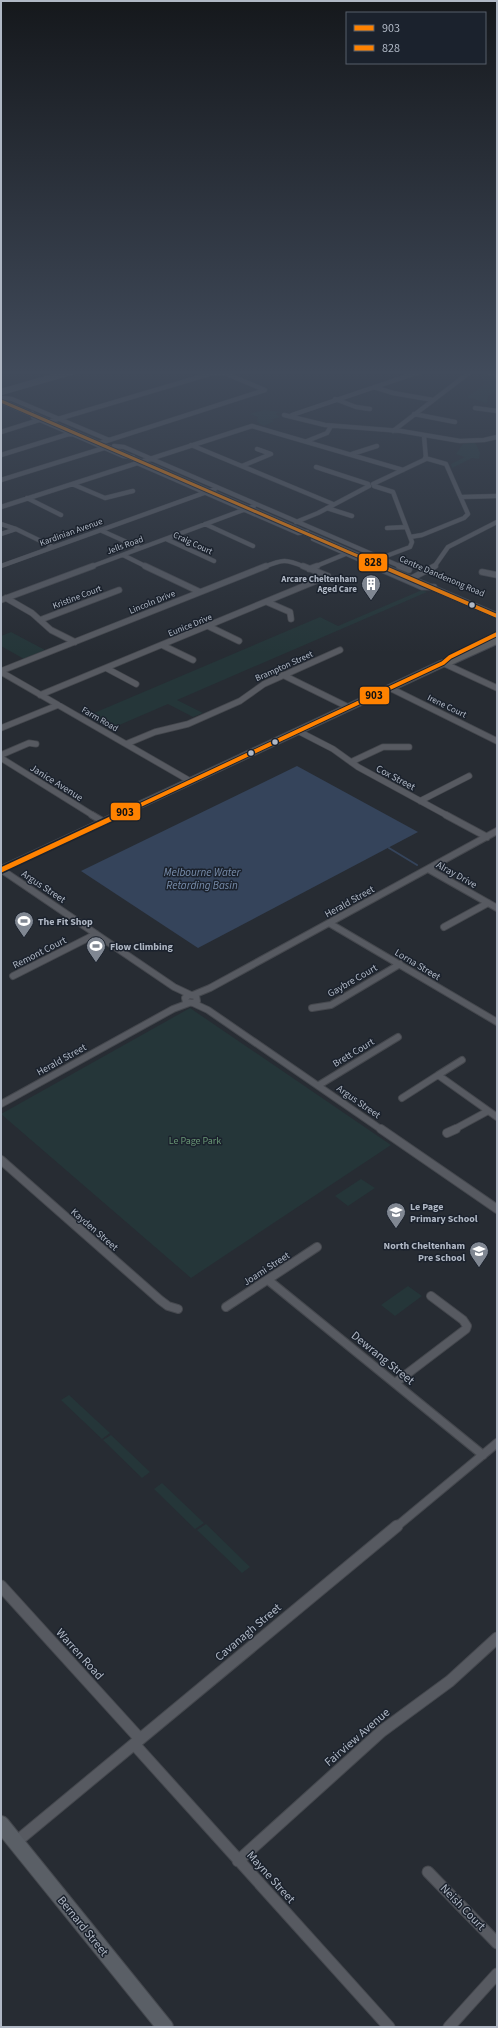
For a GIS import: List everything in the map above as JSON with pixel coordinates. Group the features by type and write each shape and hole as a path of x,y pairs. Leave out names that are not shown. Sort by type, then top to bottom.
{"highway":[{"path":"443,663 445,659 497,634"},
{"path":"1,870 443,663 450,662 497,640"}],"main road":[{"name":"Centre Dandenong Road","path":"150,464 250,508 293,523 351,552"},
{"name":"Centre Dandenong Road","path":"293,523 316,539 378,560 497,611"},
{"name":"Centre Dandenong Road","path":"411,575 497,616"},
{"name":"Bernard Street","path":"1,1824 165,2027"}],"street":[{"path":"1,480 49,464"},
{"path":"1,507 131,464"},
{"name":"Centre Dandenong Road","path":"151,464 378,560"},
{"path":"236,464 333,504"},
{"path":"242,466 248,464"},
{"path":"383,464 403,470"},
{"path":"293,523 416,464"},
{"path":"410,536 419,535 466,517 468,513 445,464"},
{"path":"316,467 393,492 410,536 411,546 378,560"},
{"path":"72,484 104,498 111,498 132,491"},
{"name":"Kardinian Avenue","path":"1,566 210,491"},
{"path":"461,497 497,496"},
{"path":"27,498 62,515"},
{"name":"Centre Dandenong Road","path":"250,508 298,533 307,532"},
{"name":"Jells Road","path":"3,599 250,508"},
{"path":"326,508 352,516"},
{"path":"411,575 431,569 448,547 497,522"},
{"path":"1,524 16,529 53,547"},
{"path":"205,524 253,546"},
{"path":"387,528 406,527"},
{"path":"1,534 16,529"},
{"path":"100,530 140,548"},
{"name":"Craig Court","path":"166,539 214,561"},
{"path":"310,569 351,552"},
{"name":"Centre Dandenong Road","path":"351,552 420,586 426,588 434,587"},
{"path":"123,555 200,592"},
{"name":"Lincoln Drive","path":"1,672 282,560 289,560 310,569"},
{"name":"Eunice Drive","path":"40,695 328,576 310,569"},
{"path":"482,572 497,575"},
{"name":"Kristine Court","path":"40,620 119,590"},
{"path":"3,599 30,611 52,630 74,642"},
{"path":"267,602 290,612 292,616 291,619"},
{"path":"208,626 238,641"},
{"path":"162,645 193,660"},
{"name":"Brampton Street","path":"126,744 155,732 188,724 234,704 264,684 340,650"},
{"path":"443,663 497,688"},
{"path":"106,668 136,684"},
{"name":"Farm Road","path":"1,672 190,781"},
{"path":"283,675 348,708"},
{"name":"Irene Court","path":"390,688 497,741"},
{"path":"1,728 58,705"},
{"name":"Cox Street","path":"298,731 333,749 351,762 487,837"},
{"path":"1,755 29,743 36,744"},
{"path":"351,762 383,747 409,747"},
{"name":"Janice Avenue","path":"1,758 104,822"},
{"path":"420,801 469,776"},
{"name":"Herald Street","path":"1,1104 497,831"},
{"name":"Alray Drive","path":"428,869 497,908"},
{"name":"Argus Street","path":"1,870 319,1085 497,1209"},
{"path":"444,926 488,902"},
{"name":"Lorna Street","path":"329,923 497,1022"},
{"name":"Remont Court","path":"13,976 96,934"},
{"name":"Gaybre Court","path":"312,1008 331,1005 400,964"},
{"name":"Brett Court","path":"319,1085 398,1037"},
{"path":"402,1098 462,1060"},
{"path":"438,1075 497,1117"},
{"path":"447,1133 467,1124 488,1111"},
{"name":"Kayden Street","path":"1,1160 160,1300 168,1306 178,1309"},
{"name":"Joami Street","path":"226,1307 317,1247"},
{"name":"Dewrang Street","path":"268,1280 484,1455"},
{"path":"395,1383 466,1329 463,1320 431,1296"},
{"name":"Cavanagh Street","path":"16,1842 497,1443"},
{"name":"Warren Road","path":"1,1586 137,1742"},
{"name":"Fairview Avenue","path":"238,1861 382,1731 450,1681 497,1638"},
{"name":"Mayne Street","path":"137,1742 238,1861 389,2027"},
{"name":"Neish Court","path":"428,1872 497,1943"},
{"path":"449,2027 497,1974"}],"green space":[{"path":"452,464 461,464 452,468"},
{"path":"422,590 427,592 177,700 203,713 193,717 168,704 110,729 87,716 320,617 338,626"},
{"path":"11,632 45,650 24,659 1,646 1,636"},
{"name":"Le Page Park","path":"190,1008 391,1145 191,1278 1,1114"},
{"path":"361,1179 375,1188 348,1206 335,1196"},
{"path":"408,1286 422,1296 395,1316 381,1305"},
{"path":"69,1395 110,1433 102,1439 61,1400"},
{"path":"111,1435 150,1472 142,1478 103,1440"},
{"path":"162,1483 204,1523 195,1529 154,1489"},
{"path":"206,1524 250,1567 242,1573 197,1530"}],"water":[{"name":"Melbourne Water Retarding Basin","path":"297,766 418,832 198,948 81,871"}],"waterway":[{"path":"389,848 417,865"}],"transit line":[{"name":"828","path":"146,464 497,616"},
{"name":"903","path":"1,870 443,663 450,657 497,634"}],"place":[{"name":"Arcare Cheltenham Aged Care","path":"371,601"},
{"name":"The Fit Shop","path":"24,938"},
{"name":"Flow Climbing","path":"96,963"},
{"name":"Le Page Primary School","path":"396,1229"},
{"name":"North Cheltenham Pre School","path":"479,1268"}]}
